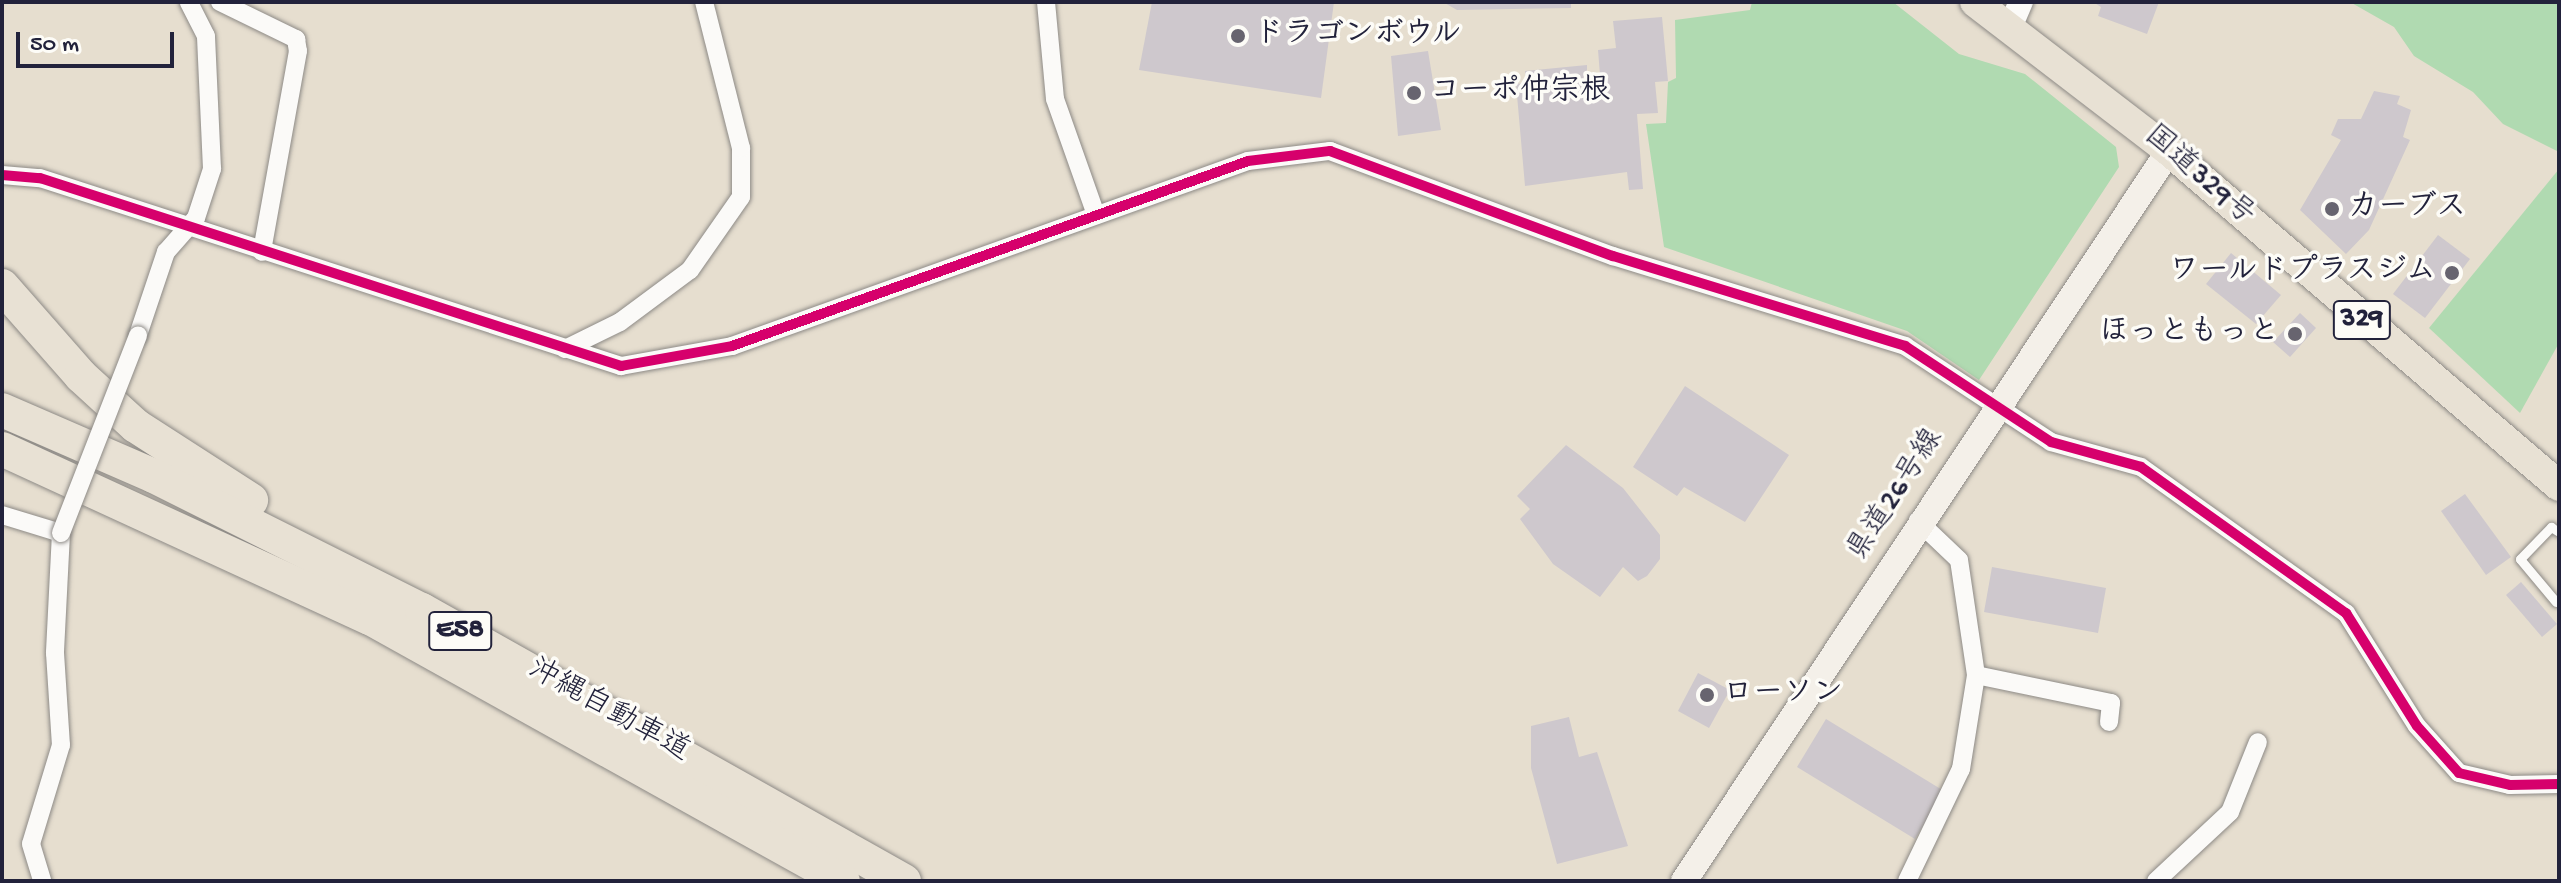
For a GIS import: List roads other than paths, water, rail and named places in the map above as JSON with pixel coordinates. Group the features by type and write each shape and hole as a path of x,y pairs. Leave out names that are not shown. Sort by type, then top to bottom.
{"highway":[{"name":"国道329号","path":"1975,2 2016,14 2169,151 2559,486"},
{"path":"2,286 136,426 219,483 378,567 422,610"},
{"name":"沖縄自動車道","path":"2,410 154,476 422,610 904,881"},
{"name":"沖縄自動車道","path":"2,449 370,618 843,881"}],"main road":[{"name":"県道26号線","path":"1684,881 1995,405 2169,151"}],"street":[{"path":"220,2 296,39 298,51 262,252"},
{"path":"565,349 620,322 690,270 741,197 741,148 704,2"},
{"path":"1046,2 1055,99 1096,215"},
{"path":"42,881 31,844 61,745 55,653 61,533 138,335 166,252 184,227 196,218 212,169 206,36 198,4"},
{"path":"2,175 40,178 621,366 732,346 1248,161 1330,151 1613,256 1905,346 2051,442 2141,467 2346,613 2417,726 2459,773 2510,785 2559,784"},
{"path":"2,515 61,533"},
{"path":"1907,881 1961,769 1976,675 1959,560 1918,521"},
{"path":"1976,675 2111,703 2109,722"},
{"path":"2156,881 2230,812 2258,742"}],"lane":[{"path":"2556,602 2520,559 2551,527 2559,532"}],"place":[{"name":"ドラゴンボウル","path":"1238,36"},
{"name":"コーポ仲宗根","path":"1414,93"},
{"name":"カーブス","path":"2332,209"},
{"name":"ワールドプラスジム","path":"2452,273"},
{"name":"ほっともっと","path":"2295,334"},
{"name":"ローソン","path":"1707,695"}]}
